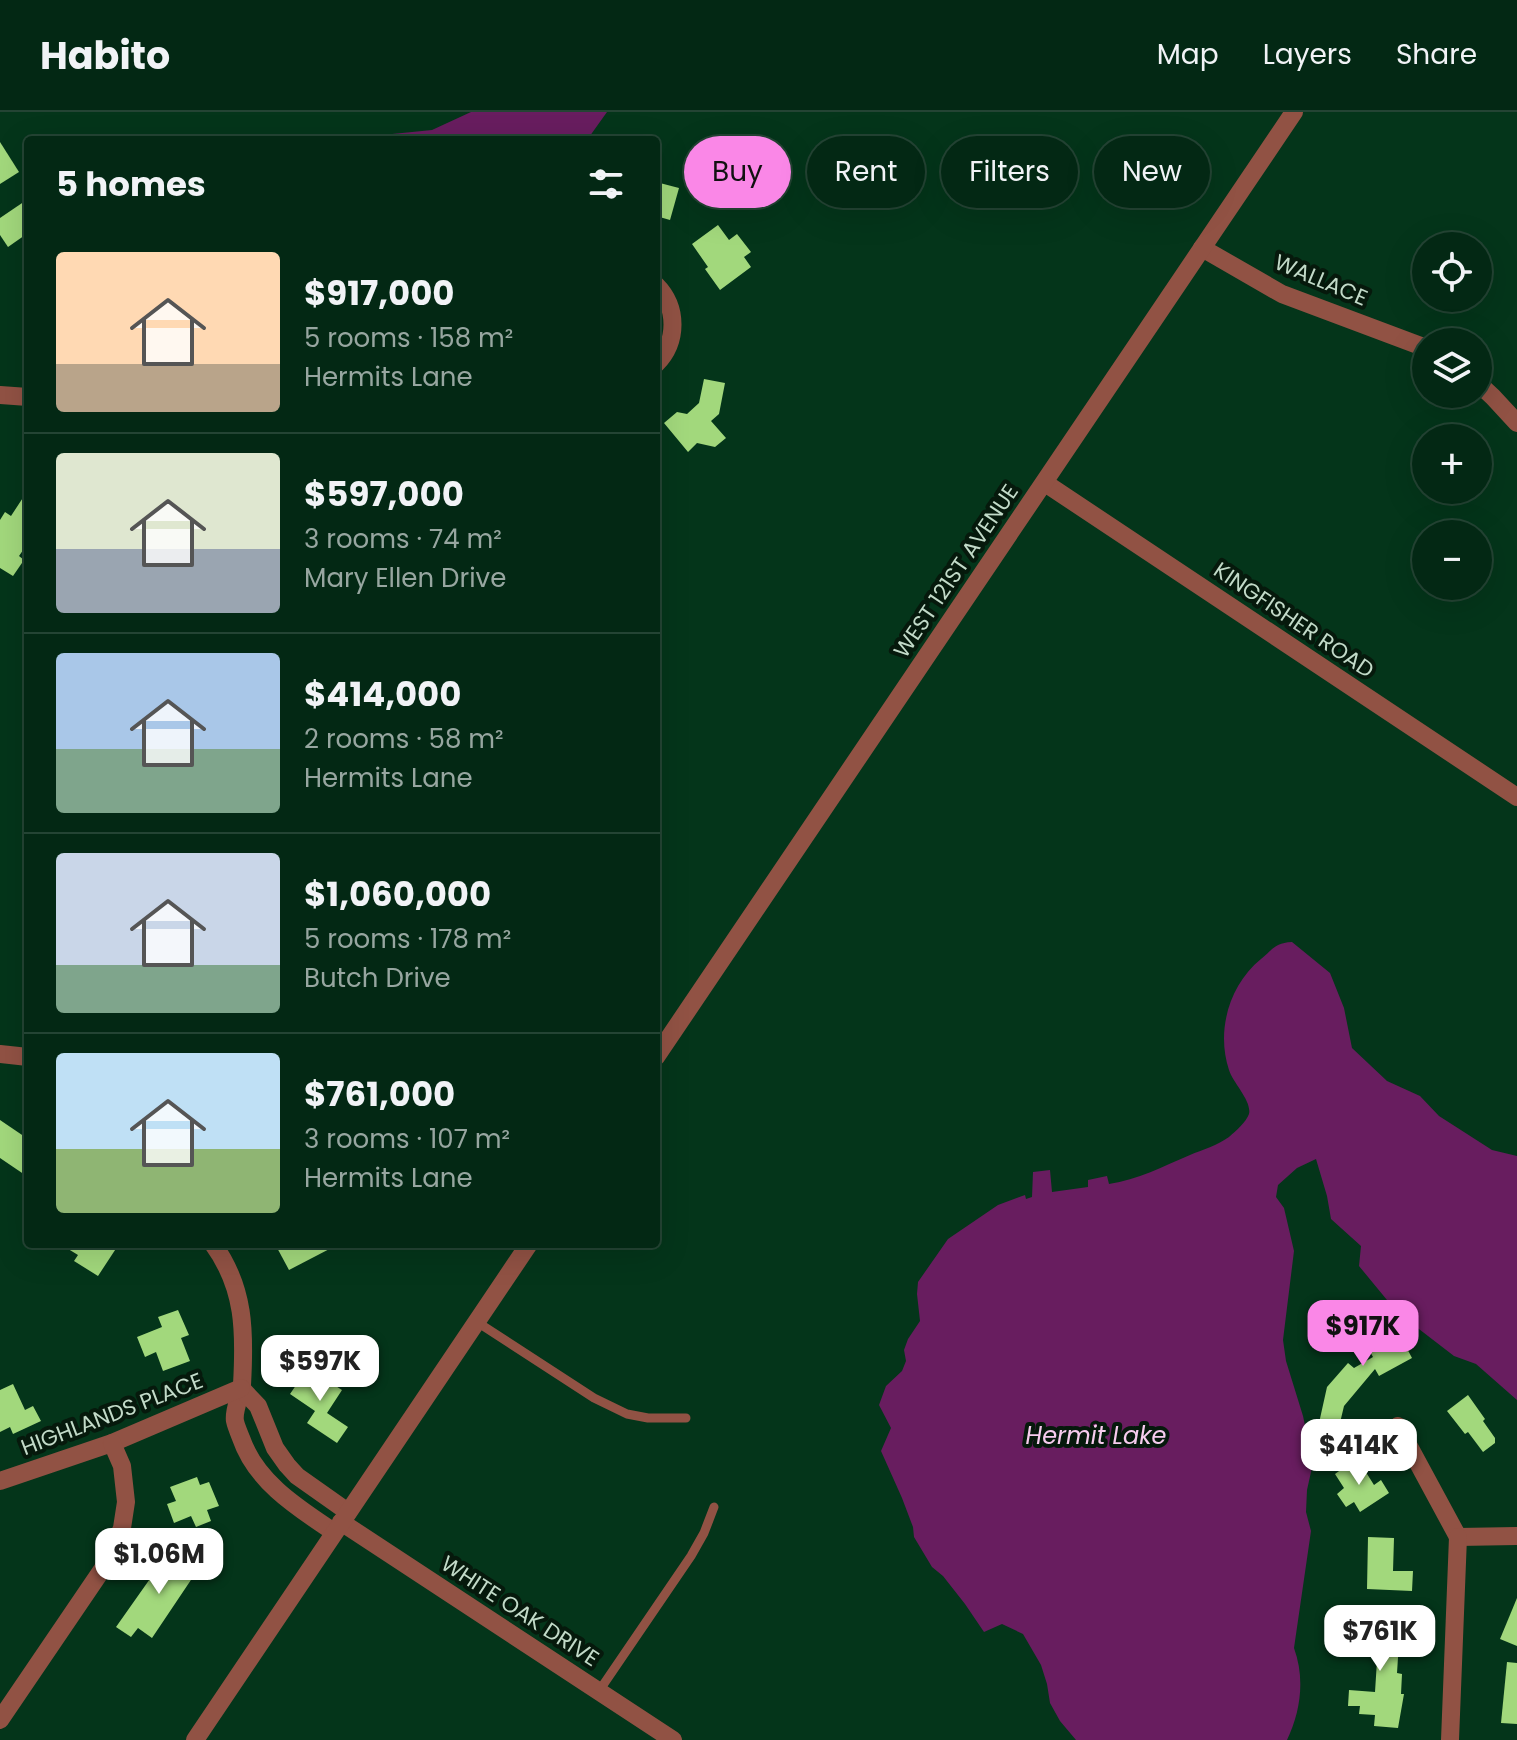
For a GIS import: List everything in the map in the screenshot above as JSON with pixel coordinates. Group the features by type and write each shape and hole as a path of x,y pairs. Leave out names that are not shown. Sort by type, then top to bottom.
{"street":[{"name":"WEST 121ST AVENUE","path":"660,1051 1294,112"},
{"name":"WALLACE","path":"1202,248 1282,294 1412,342"},
{"path":"660,291 669,304 673,322 671,341 660,360"},
{"path":"0,395 24,397"},
{"path":"1492,396 1517,423"},
{"name":"KINGFISHER ROAD","path":"1045,483 1517,797"},
{"path":"0,1054 24,1057"},
{"path":"215,1248 234,1278 243,1322 241,1388 234,1419 244,1447 260,1472 284,1497 341,1522"},
{"path":"195,1740 526,1248"},
{"path":"241,1388 258,1406 271,1440 287,1465 341,1522"},
{"name":"HIGHLANDS PLACE","path":"0,1481 112,1443 241,1388"},
{"path":"1398,1426 1458,1537 1450,1740"},
{"path":"0,1720 108,1561 122,1528 126,1502 122,1466 112,1443"},
{"name":"WHITE OAK DRIVE","path":"341,1522 673,1740"},
{"path":"1458,1537 1517,1536"}],"lane":[{"path":"477,1322 594,1398 627,1414 648,1418 686,1418"},
{"path":"599,1691 691,1556 714,1507"}],"water":[{"path":"471,112 607,112 590,136 379,136 432,130"},
{"name":"Hermit Lake","path":"1292,942 1330,973 1344,1008 1352,1048 1387,1081 1420,1096 1439,1116 1492,1150 1517,1156 1517,1400 1476,1364 1454,1356 1415,1326 1387,1300 1359,1266 1361,1246 1331,1219 1316,1159 1297,1168 1278,1185 1276,1197 1284,1208 1294,1251 1283,1340 1313,1463 1306,1512 1311,1531 1294,1648 1300,1671 1300,1694 1292,1729 1287,1740 1076,1740 1050,1703 1041,1665 1023,1634 1002,1624 984,1632 943,1576 932,1567 914,1537 902,1498 881,1451 891,1428 879,1405 886,1386 902,1371 906,1361 904,1350 920,1321 918,1282 948,1239 998,1205 1025,1195 1026,1199 1032,1197 1033,1172 1050,1170 1052,1192 1088,1187 1088,1180 1107,1176 1109,1184 1119,1182 1215,1145 1240,1126 1248,1117 1249,1109 1231,1075 1225,1055 1228,1010 1233,995 1250,970 1275,947"}],"building":[{"path":"0,142 19,172 0,184"},
{"path":"660,183 679,188 670,220 660,217"},
{"path":"24,202 24,236 8,247 0,235 0,218"},
{"path":"718,225 729,240 737,234 751,252 744,257 751,267 720,290 692,244"},
{"path":"704,379 725,383 719,414 711,421 726,438 715,447 697,443 688,452 664,423 677,412 687,414 699,403"},
{"path":"24,496 24,549 19,556 24,560 13,576 0,568 0,520 5,512 11,516"},
{"path":"0,1120 24,1136 24,1174 0,1158"},
{"path":"67,1248 116,1248 98,1276 74,1261 78,1255"},
{"path":"277,1248 331,1248 289,1270"},
{"path":"178,1310 189,1335 181,1338 190,1361 163,1371 156,1352 145,1357 137,1337 162,1327 158,1317"},
{"path":"1379,1312 1396,1344 1403,1341 1412,1358 1379,1376 1375,1369 1344,1406 1339,1427 1319,1423 1327,1387 1348,1363 1354,1368 1373,1357 1355,1325"},
{"path":"320,1368 334,1378 331,1383 342,1390 327,1413 348,1427 337,1443 307,1423 315,1411 290,1394 305,1372 313,1377"},
{"path":"13,1384 25,1410 33,1406 41,1421 13,1434 10,1427 0,1432 0,1390"},
{"path":"1468,1395 1495,1438 1495,1443 1483,1452 1447,1411"},
{"path":"1357,1458 1374,1485 1381,1480 1389,1493 1360,1512 1354,1502 1346,1507 1337,1494 1344,1488 1335,1474"},
{"path":"197,1477 200,1485 209,1482 219,1506 207,1510 211,1521 196,1527 191,1516 174,1523 167,1504 176,1501 170,1487"},
{"path":"1368,1537 1394,1538 1393,1571 1413,1571 1412,1591 1367,1589"},
{"path":"171,1549 199,1568 152,1638 138,1628 131,1637 116,1627"},
{"path":"1517,1598 1517,1646 1500,1639"},
{"path":"1357,1615 1391,1616 1390,1642 1399,1642 1397,1673 1402,1674 1401,1694 1404,1694 1398,1728 1374,1726 1375,1715 1359,1714 1360,1706 1348,1706 1349,1690 1375,1692 1378,1645 1355,1644"},
{"path":"1507,1662 1517,1663 1517,1724 1501,1723"}]}
